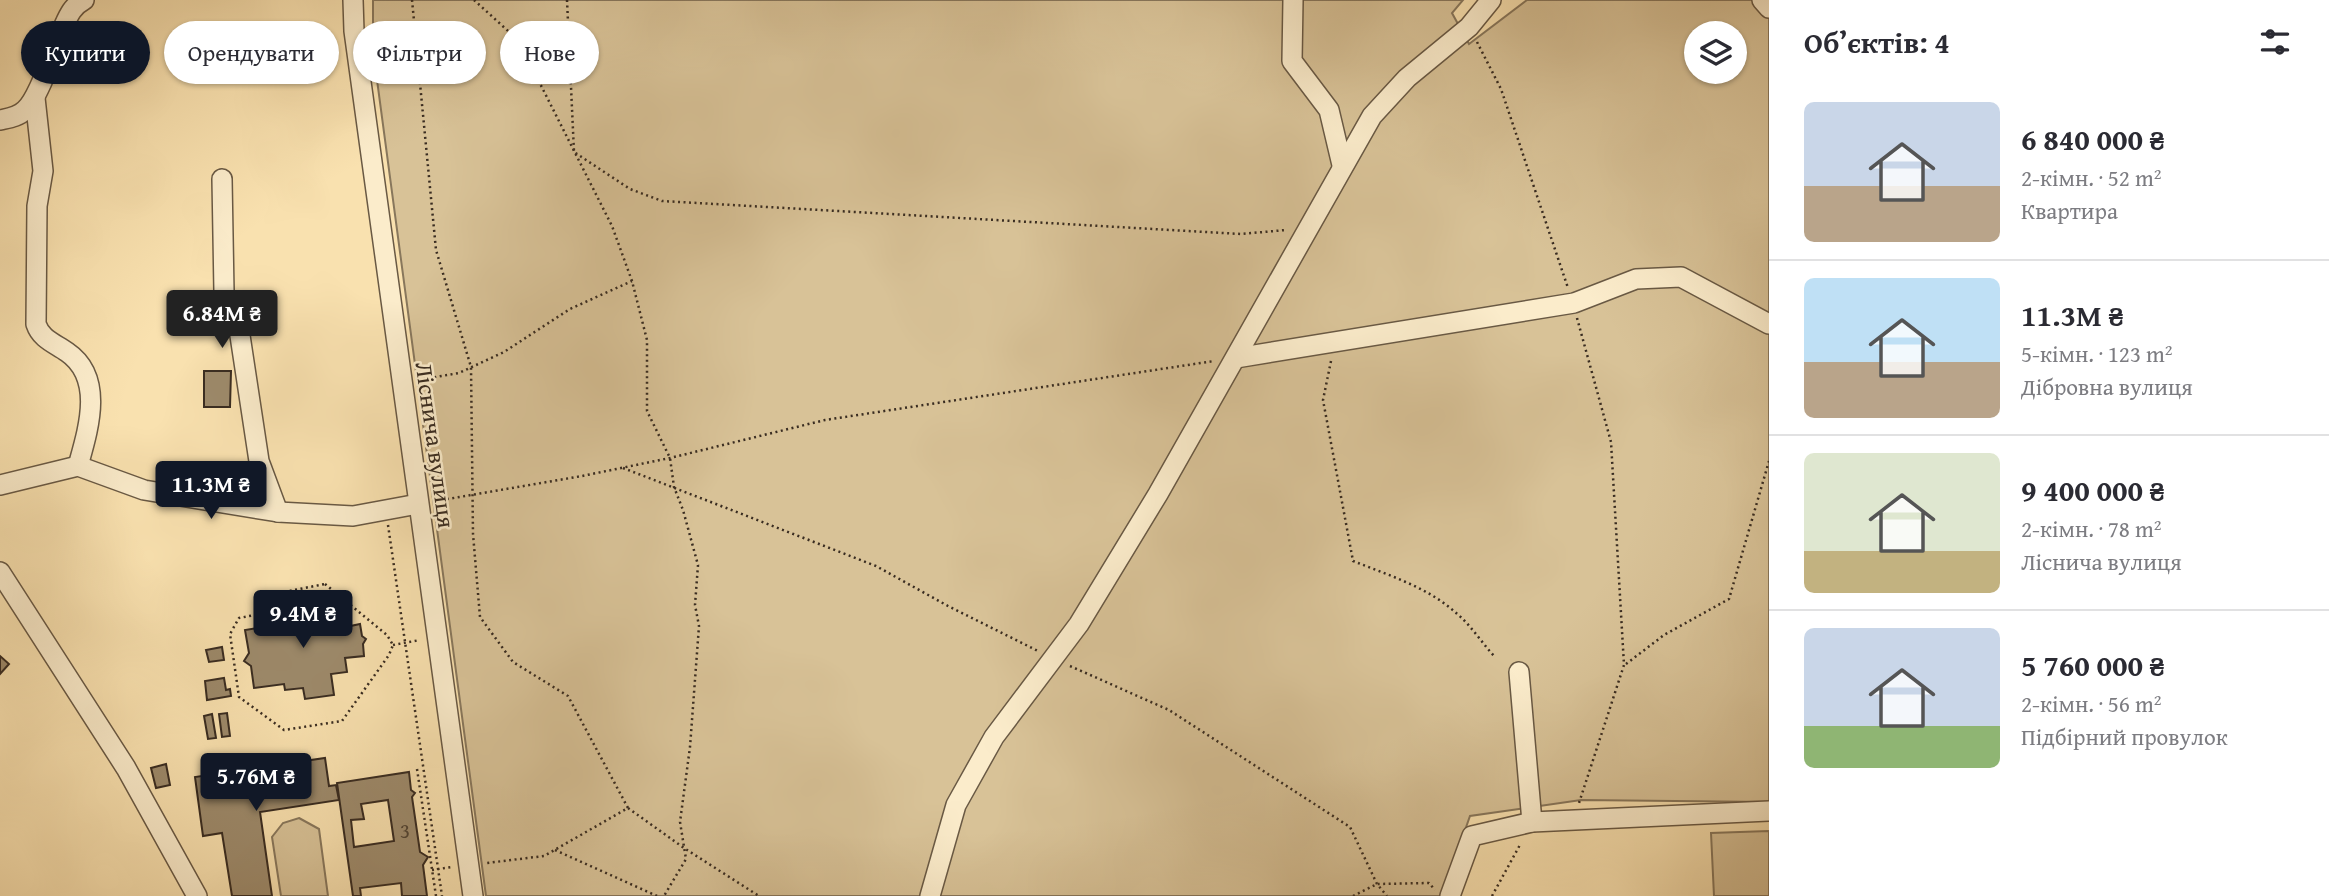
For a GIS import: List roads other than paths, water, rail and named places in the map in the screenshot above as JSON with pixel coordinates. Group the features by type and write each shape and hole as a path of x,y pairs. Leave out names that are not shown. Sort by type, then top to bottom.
{"street":[{"path":"0,120 13,118 35,99 74,5 84,0"},
{"name":"Ліснича вулиця","path":"353,0 354,31 473,896"},
{"path":"1293,0 1293,61 1329,110 1342,166"},
{"path":"930,896 956,805 994,737 1079,624 1236,358 1372,116 1406,79 1469,27 1491,0"},
{"path":"1762,0 1769,8"},
{"path":"35,99 43,171 37,213 36,324 43,338 74,357 86,380 92,403 78,466"},
{"path":"222,179 224,292 239,328 259,461 278,512"},
{"path":"1236,358 1574,303 1636,279 1681,277 1769,324"},
{"path":"0,485 78,466 144,490 278,512 353,516 418,504"},
{"path":"0,572 127,768 198,896"},
{"path":"1518,672 1532,822"},
{"path":"1450,896 1472,835 1532,822 1566,819 1769,811"}]}
